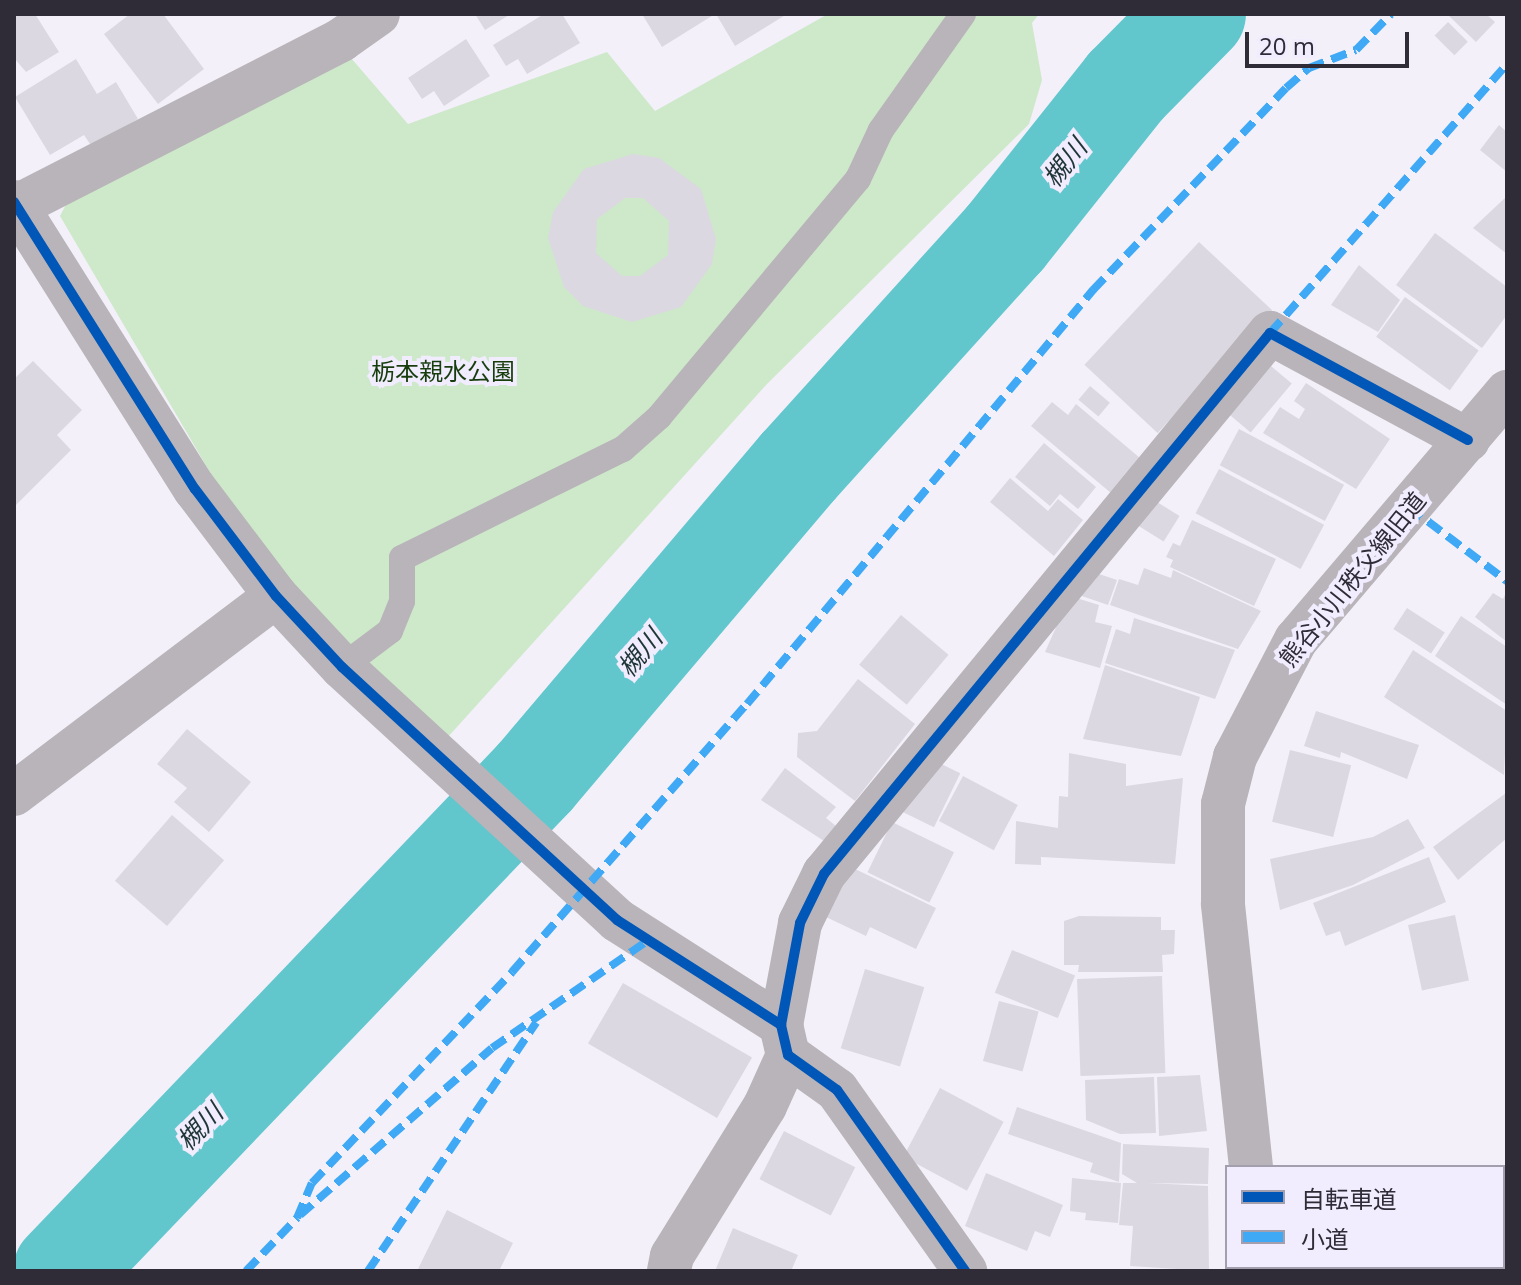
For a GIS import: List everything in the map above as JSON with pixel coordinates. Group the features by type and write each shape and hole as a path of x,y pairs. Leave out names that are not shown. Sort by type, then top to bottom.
{"street":[{"path":"378,14 341,40 15,204 195,489 276,596 342,667 617,920 784,1040 837,1090 965,1271"},
{"path":"669,1271 711,1188 765,1106 784,1040 800,923 824,874 1270,333 1468,440"},
{"name":"熊谷小川秩父線旧道","path":"1251,1165 1223,903 1223,804 1235,757 1296,640 1507,392"},
{"path":"14,794 276,596"}],"lane":[{"path":"342,667 390,631 402,601 402,558 623,449 659,417 858,179 881,130 963,14"}],"green space":[{"name":"栃本親水公園","path":"828,14 1039,14 1032,23 1042,80 1029,124 767,384 447,738 319,618 235,515 60,216 72,193 351,58 408,124 607,52 655,111"}],"building":[{"path":"14,14 35,14 59,52 26,72 14,58"},
{"path":"130,14 163,14 204,69 158,104 104,34"},
{"path":"475,14 511,14 485,30"},
{"path":"544,14 562,14 580,43 527,74 518,59 506,66 493,45"},
{"path":"642,14 715,14 662,47"},
{"path":"716,14 787,14 735,46"},
{"path":"1447,14 1486,14 1495,22 1476,42"},
{"path":"1448,22 1468,42 1454,55 1435,35"},
{"path":"466,39 490,76 444,106 434,91 422,99 408,78"},
{"path":"76,59 97,94 116,82 138,119 92,147 84,135 50,155 15,97"},
{"path":"1499,125 1507,132 1507,172 1480,150"},
{"path":"633,154 659,158 701,189 716,239 712,264 681,307 632,322 583,306 564,287 548,238 553,212 584,169","holes":["625,198 643,198 669,221 668,255 640,276 622,276 596,253 597,219"]},
{"path":"1507,196 1507,254 1473,228"},
{"path":"1435,233 1507,287 1507,315 1482,348 1396,285"},
{"path":"1199,242 1272,310 1158,433 1084,365"},
{"path":"1359,265 1400,300 1378,332 1331,305"},
{"path":"1405,297 1479,350 1450,390 1376,337"},
{"path":"33,361 82,410 57,435 71,450 14,507 14,379"},
{"path":"1265,361 1292,383 1251,433 1224,410"},
{"path":"1306,383 1390,439 1356,489 1263,433 1280,407 1299,419 1305,409 1294,401"},
{"path":"1090,386 1110,403 1098,417 1078,400"},
{"path":"1052,402 1068,415 1076,404 1140,458 1111,493 1031,426"},
{"path":"1239,429 1344,485 1325,521 1220,465"},
{"path":"1044,443 1096,487 1078,509 1060,494 1050,506 1015,477"},
{"path":"1219,469 1324,525 1301,569 1196,513"},
{"path":"1010,478 1048,511 1058,499 1083,520 1054,556 990,502"},
{"path":"1149,497 1180,516 1164,542 1133,522"},
{"path":"1192,520 1276,559 1254,606 1170,567 1173,560 1166,557 1173,543 1180,546"},
{"path":"1144,568 1171,578 1173,570 1261,611 1238,649 1110,605 1119,579 1138,585"},
{"path":"1093,572 1117,580 1108,605 1073,593"},
{"path":"1507,591 1507,642 1475,617 1493,593 1503,599"},
{"path":"1070,596 1099,605 1095,622 1112,626 1100,668 1045,652"},
{"path":"1407,608 1445,633 1431,653 1393,629"},
{"path":"901,615 948,655 907,705 859,665"},
{"path":"1461,616 1507,647 1507,705 1435,656"},
{"path":"1134,618 1235,650 1215,699 1105,663 1116,629 1130,634"},
{"path":"1413,650 1507,711 1504,775 1384,697"},
{"path":"1105,665 1200,697 1181,756 1083,739"},
{"path":"858,679 915,724 855,801 797,757 798,733 817,731"},
{"path":"1316,711 1419,745 1407,779 1341,752 1340,758 1304,746"},
{"path":"187,729 251,782 209,832 174,802 187,788 157,764"},
{"path":"1290,750 1351,765 1333,837 1272,822"},
{"path":"1069,753 1126,764 1126,786 1183,778 1175,864 1041,857 1041,865 1015,864 1016,821 1058,828 1059,796 1068,797"},
{"path":"927,757 960,773 934,827 901,811"},
{"path":"785,768 836,807 826,818 836,826 824,841 761,800"},
{"path":"963,776 1018,805 994,850 939,821"},
{"path":"1506,793 1507,838 1458,880 1433,847"},
{"path":"172,815 224,860 167,926 115,881"},
{"path":"1408,819 1425,848 1353,885 1280,910 1270,859 1373,837"},
{"path":"892,822 954,852 929,903 867,872"},
{"path":"1429,857 1446,902 1345,946 1340,931 1326,936 1313,903"},
{"path":"851,867 936,908 916,949 870,927 866,936 826,917"},
{"path":"1455,915 1469,981 1422,991 1408,925"},
{"path":"1079,916 1161,917 1161,930 1175,930 1174,954 1162,955 1163,972 1078,972 1079,965 1064,965 1064,921"},
{"path":"1012,950 1075,975 1058,1018 995,993"},
{"path":"865,969 924,987 900,1067 841,1048"},
{"path":"1162,976 1165,1073 1080,1076 1077,979"},
{"path":"623,983 752,1058 717,1118 588,1044"},
{"path":"999,1001 1039,1012 1023,1071 983,1061"},
{"path":"1200,1075 1207,1131 1159,1136 1157,1077"},
{"path":"1154,1077 1156,1133 1120,1134 1086,1120 1085,1080"},
{"path":"940,1088 1004,1122 967,1191 903,1157"},
{"path":"1017,1107 1121,1143 1119,1182 1090,1172 1093,1163 1008,1134"},
{"path":"784,1131 855,1167 831,1215 759,1179"},
{"path":"1123,1144 1209,1148 1208,1184 1148,1183 1208,1186 1209,1271 1130,1266 1133,1226 1119,1225 1123,1183 1137,1183 1122,1174"},
{"path":"986,1173 1063,1205 1050,1237 1035,1231 1027,1251 965,1226"},
{"path":"1072,1178 1121,1183 1118,1223 1085,1220 1086,1213 1070,1211"},
{"path":"447,1210 513,1243 499,1271 417,1271"},
{"path":"733,1228 798,1255 791,1271 715,1271"}],"waterway":[{"name":"槻川","path":"62,1271 535,777 798,467 1005,238 1126,86 1197,14"}],"marked path":[{"path":"246,1271 297,1218 312,1183 512,972 747,704 1093,290 1286,88 1309,68 1356,50 1391,14"},
{"path":"1270,333 1507,64"},
{"path":"1409,507 1507,581"},
{"path":"300,1215 492,1048 647,941"},
{"path":"368,1271 536,1023"}],"cycle path":[{"path":"14,202 195,489 276,596 342,667 617,920 781,1025 788,1055 837,1090 965,1271"},
{"path":"781,1025 800,923 824,874 1270,333 1468,440"}]}
